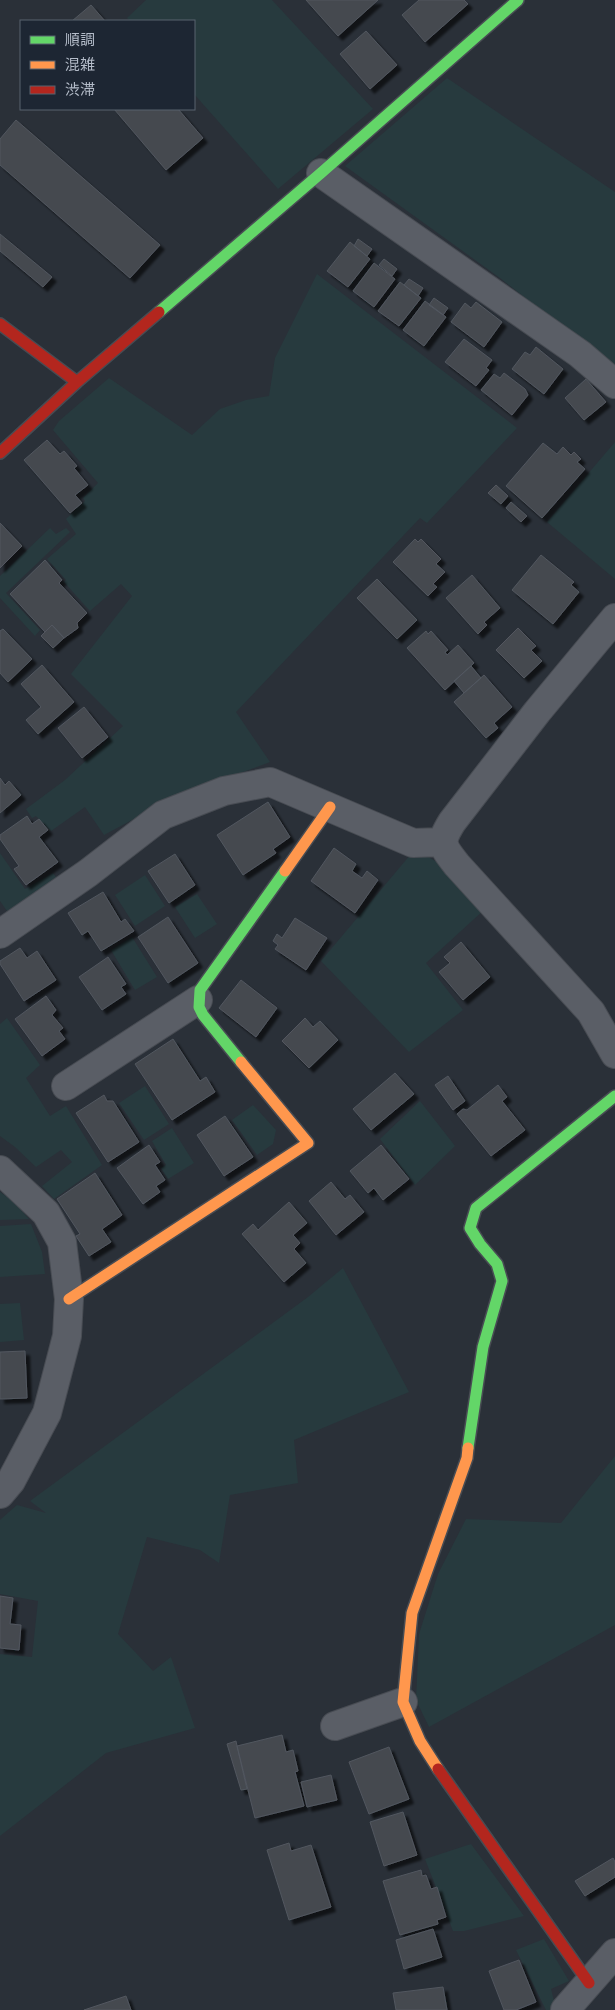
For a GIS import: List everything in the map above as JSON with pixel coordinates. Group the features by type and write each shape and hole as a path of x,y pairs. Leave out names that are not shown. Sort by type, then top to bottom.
{"street":[{"path":"0,453 77,382 321,173 518,0"},
{"path":"321,173 580,354 615,384"},
{"path":"0,324 77,382"},
{"path":"615,618 537,712 452,822 443,842 443,847 457,864 591,1012 615,1054"},
{"path":"0,934 88,874 163,815 224,791 270,782 413,843 443,842"},
{"path":"69,1299 308,1143 203,1015 198,1000 200,990 330,807"},
{"path":"66,1086 198,1000"},
{"path":"589,1983 447,1784 420,1741 403,1702 412,1613 467,1458 483,1347 502,1281 497,1264 480,1244 470,1228 476,1208 615,1096"},
{"path":"0,1170 46,1213 62,1242 69,1299 67,1336 47,1413 10,1481 0,1494"},
{"path":"335,1726 403,1702"},
{"path":"565,2010 615,1953"}],"green space":[{"path":"146,0 272,0 373,109 278,189 195,95 195,20 129,20 127,18"},
{"path":"447,78 615,192 615,369 500,278 345,166"},
{"path":"317,274 517,428 427,523 420,518 236,712 270,762 173,798 104,835 85,807 51,831 36,816 32,818 26,809 65,780 123,726 71,674 132,596 121,584 90,611 64,582 66,580 47,559 76,534 66,519 85,501 83,498 98,483 53,430 59,421 109,378 192,435 220,409 246,400 269,396 275,358"},
{"path":"615,442 615,579 547,522"},
{"path":"50,528 56,534 66,528 70,532 6,593 40,630 35,636 0,598 0,576"},
{"path":"0,853 25,889 53,873 58,880 36,896 7,911 0,901"},
{"path":"422,853 440,864 485,909 426,963 463,1010 409,1052 321,961 411,854"},
{"path":"145,875 165,906 135,926 115,895"},
{"path":"197,894 217,924 195,938 175,907"},
{"path":"132,937 157,977 135,990 111,950"},
{"path":"7,1018 40,1065 26,1078 50,1116 66,1106 102,1165 54,1199 42,1186 72,1162 61,1150 36,1167 0,1136 0,1024"},
{"path":"145,1086 169,1124 144,1140 119,1103"},
{"path":"420,1101 455,1146 415,1185 380,1139"},
{"path":"253,1105 276,1130 273,1144 257,1155 232,1120"},
{"path":"172,1128 194,1163 168,1179 161,1168 166,1165 152,1141"},
{"path":"0,1192 13,1201 29,1219 0,1220"},
{"path":"31,1224 42,1252 45,1274 0,1277 0,1226"},
{"path":"343,1268 409,1392 294,1440 298,1483 230,1495 219,1563 200,1550 147,1537 118,1634 153,1671 171,1657 195,1728 106,1753 0,1836 0,1654 32,1657 38,1601 0,1594 0,1520 17,1505 46,1513 30,1501 308,1297"},
{"path":"20,1303 24,1340 0,1342 0,1304"},
{"path":"615,1456 615,1625 429,1727 416,1700 419,1634 438,1574 466,1519 561,1523"},
{"path":"471,1844 524,1916 464,1931 453,1931 425,1859"},
{"path":"544,1939 569,1981 551,1989 555,2005 550,2010 546,2010 516,1950"}],"building":[{"path":"306,0 378,0 338,36"},
{"path":"419,0 464,0 468,4 425,42 402,15"},
{"path":"91,5 104,20 73,20"},
{"path":"366,31 397,65 370,89 340,54"},
{"path":"115,110 179,110 203,138 166,170"},
{"path":"16,120 160,245 130,278 0,165 0,139"},
{"path":"0,234 52,277 43,287 0,251"},
{"path":"358,239 372,249 367,256 354,246"},
{"path":"350,242 370,259 348,287 327,271"},
{"path":"384,259 397,269 392,276 379,265"},
{"path":"374,263 395,279 374,307 353,291"},
{"path":"409,279 423,288 418,296 404,285"},
{"path":"400,282 421,298 399,326 378,311"},
{"path":"434,298 448,308 443,315 429,305"},
{"path":"425,301 446,317 424,346 403,330"},
{"path":"476,302 502,322 484,347 451,322 465,303 471,308"},
{"path":"464,339 492,360 486,368 489,370 476,386 445,362"},
{"path":"536,347 563,369 544,394 512,369 525,352 530,355"},
{"path":"504,373 525,389 528,395 512,415 481,390 494,374 500,378"},
{"path":"586,379 606,402 584,420 565,398"},
{"path":"47,440 60,454 64,451 77,466 74,468 88,485 75,495 82,503 70,513 24,460"},
{"path":"543,443 557,454 563,447 571,455 574,452 581,459 577,462 585,469 542,518 506,486"},
{"path":"496,485 508,496 501,504 488,493"},
{"path":"511,502 527,516 521,522 506,508"},
{"path":"0,523 22,546 0,568"},
{"path":"415,539 418,542 421,539 441,559 436,564 445,572 433,584 437,587 428,596 393,562"},
{"path":"541,555 574,582 571,585 579,592 553,624 512,590"},
{"path":"45,560 62,580 59,583 87,613 77,623 78,628 64,638 52,625 45,632 10,594"},
{"path":"472,575 500,608 484,622 487,625 478,634 446,598"},
{"path":"377,579 417,620 397,639 357,598"},
{"path":"52,625 64,638 53,648 41,636"},
{"path":"518,628 536,646 531,650 542,661 524,678 496,650"},
{"path":"3,629 32,659 8,682 0,673 0,631"},
{"path":"426,631 428,634 431,631 448,650 445,652 447,655 458,645 474,663 445,690 407,648"},
{"path":"42,665 74,702 38,734 26,720 41,707 21,684"},
{"path":"471,666 481,678 464,693 454,681"},
{"path":"484,675 512,707 494,723 498,728 486,738 454,702"},
{"path":"84,707 108,737 82,758 58,728"},
{"path":"0,778 5,785 9,781 21,795 0,813"},
{"path":"268,802 290,837 273,849 276,853 243,875 217,835"},
{"path":"27,816 32,824 39,819 48,830 39,837 58,862 26,885 14,869 19,866 0,839 0,835"},
{"path":"334,848 356,864 352,871 362,878 367,871 378,880 355,913 311,881"},
{"path":"175,854 195,885 169,903 148,871"},
{"path":"103,892 121,922 125,919 134,931 101,951 88,931 82,935 68,913"},
{"path":"168,917 198,963 168,983 138,937"},
{"path":"295,918 327,938 306,970 275,949 278,945 273,941 277,934 282,938"},
{"path":"461,942 490,977 463,1000 439,972 450,963 444,957"},
{"path":"20,948 27,958 37,951 56,980 24,1001 0,964 0,961"},
{"path":"108,957 126,984 121,987 126,994 102,1010 79,977"},
{"path":"241,980 277,1008 256,1037 219,1008"},
{"path":"46,996 56,1010 52,1015 63,1028 59,1031 65,1039 42,1056 15,1019"},
{"path":"305,1018 313,1027 320,1021 338,1040 309,1068 282,1041"},
{"path":"173,1039 200,1081 206,1077 215,1092 172,1120 135,1064"},
{"path":"395,1073 414,1094 371,1130 353,1109"},
{"path":"448,1076 465,1101 453,1110 435,1085"},
{"path":"498,1085 507,1097 502,1101 525,1130 491,1156 457,1114 463,1109 467,1110"},
{"path":"104,1095 107,1101 113,1101 139,1142 108,1162 76,1113"},
{"path":"225,1116 253,1157 224,1176 197,1135"},
{"path":"149,1145 160,1162 155,1165 165,1180 156,1186 160,1192 143,1204 117,1168"},
{"path":"381,1145 409,1179 383,1200 374,1188 368,1193 350,1171"},
{"path":"95,1173 122,1215 102,1229 111,1242 89,1256 76,1236 80,1234 57,1199"},
{"path":"331,1182 345,1199 350,1195 364,1212 336,1235 309,1201"},
{"path":"289,1202 307,1223 293,1235 300,1243 294,1249 306,1263 284,1282 242,1234 253,1224 258,1230"},
{"path":"25,1351 27,1398 0,1399 0,1352"},
{"path":"0,1596 13,1598 10,1624 21,1625 19,1650 0,1648"},
{"path":"282,1735 286,1752 293,1750 298,1771 295,1772 304,1806 255,1818 237,1746"},
{"path":"236,1741 247,1789 241,1790 227,1744"},
{"path":"389,1747 409,1799 369,1814 349,1762"},
{"path":"331,1775 337,1800 307,1807 301,1782"},
{"path":"403,1812 417,1855 384,1866 370,1822"},
{"path":"289,1843 291,1851 311,1845 331,1907 289,1920 267,1850"},
{"path":"613,1858 615,1862 615,1877 585,1896 575,1881"},
{"path":"421,1870 422,1876 426,1875 431,1889 437,1887 446,1917 437,1920 438,1924 400,1935 383,1881"},
{"path":"433,1929 442,1957 404,1969 396,1940"},
{"path":"519,1960 536,2002 516,2010 504,2010 489,1971"},
{"path":"443,1987 447,2010 396,2010 393,1993"},
{"path":"126,1996 131,2010 84,2010"}],"traffic: fast":[{"path":"159,312 518,0"},
{"path":"241,1062 203,1015 199,1007 200,990 285,871"},
{"path":"468,1448 483,1347 502,1281 497,1264 480,1244 470,1228 476,1208 615,1096"}],"traffic: slow":[{"path":"285,871 330,807"},
{"path":"69,1299 308,1143 241,1062"},
{"path":"438,1769 420,1741 403,1702 412,1613 467,1458 468,1448"}],"traffic: jam":[{"path":"0,453 77,382 159,312"},
{"path":"0,324 77,382"},
{"path":"438,1769 589,1983"}]}
